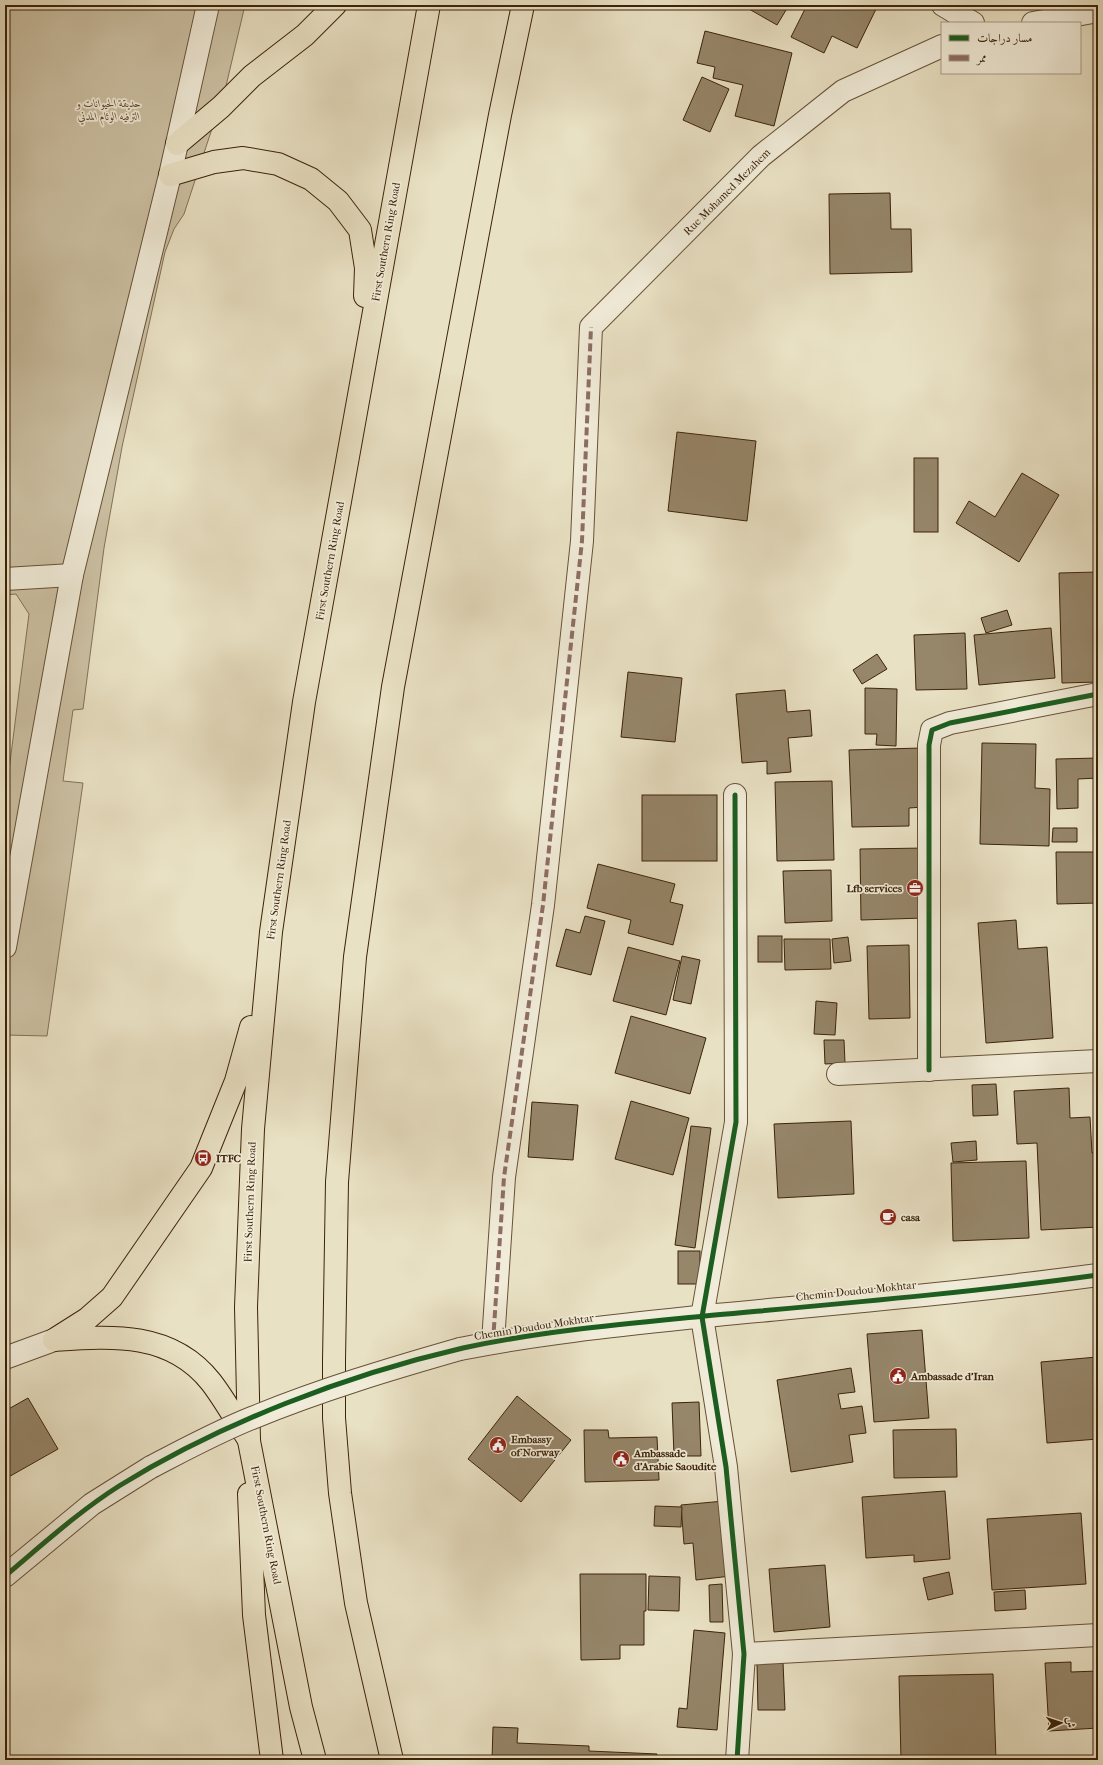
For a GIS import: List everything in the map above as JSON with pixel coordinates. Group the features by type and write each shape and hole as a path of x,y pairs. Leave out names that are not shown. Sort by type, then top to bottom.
{"highway":[{"path":"177,144 221,107 252,76 305,35 336,5"},
{"name":"First Southern Ring Road","path":"315,1760 301,1706 249,1441 246,1308 253,1129 262,1017 304,702 429,5"},
{"path":"392,1760 356,1603 340,1493 334,1418 337,1182 355,957 393,687 522,5"},
{"path":"170,175 214,162 243,158 278,164 311,179 338,201 360,230 366,268 358,406"},
{"path":"54,1340 87,1319 112,1297 201,1168 236,1081 254,1015 272,934"},
{"path":"54,1340 96,1337 161,1344 183,1356 210,1381 249,1441 249,1490 254,1615 272,1760"}],"street":[{"path":"5,947 72,575 170,175 208,5"},
{"path":"943,5 971,22"},
{"path":"1038,22 1098,11"},
{"name":"Rue Mohamed Mezahem","path":"493,1342 504,1177 543,905 582,541 592,327 761,156 843,90 941,46"},
{"path":"5,579 72,575"},
{"path":"928,1070 929,745 932,730 950,723 1098,694"},
{"path":"735,795 736,1122 702,1317 726,1467 744,1654 737,1760"},
{"path":"838,1074 1098,1061"},
{"name":"Chemin Doudou Mokhtar","path":"5,1576 92,1504 151,1467 223,1431 346,1382 460,1349 493,1342 591,1328 1098,1275"},
{"path":"5,1358 54,1340"},
{"path":"744,1654 1098,1635"}],"green space":[{"name":"حديقة الحيوانات و الترفيه الوئام المدني","path":"5,5 245,5 226,86 184,214 174,229 165,252 122,447 104,548 83,709 73,710 63,781 83,783 47,1036 5,1035 5,801 29,614 16,594 5,595"}],"building":[{"path":"742,5 789,5 777,25"},
{"path":"807,5 878,5 857,48 832,36 824,53 791,37"},
{"path":"705,31 792,53 774,126 735,116 743,85 713,78 715,67 697,63"},
{"path":"702,77 729,89 710,132 683,120"},
{"path":"890,193 891,229 911,229 912,272 830,274 829,194"},
{"path":"677,432 756,441 747,521 668,511"},
{"path":"914,458 938,458 938,532 914,532"},
{"path":"1022,473 1059,495 1019,562 956,523 969,501 995,517"},
{"path":"1098,572 1098,682 1062,683 1059,573"},
{"path":"1007,610 1012,625 986,633 981,618"},
{"path":"1051,628 1055,678 979,685 974,635"},
{"path":"965,633 967,689 916,690 914,635"},
{"path":"877,654 887,669 862,684 853,670"},
{"path":"628,672 682,678 675,742 621,737"},
{"path":"865,688 897,689 896,746 876,745 877,734 865,734"},
{"path":"785,690 787,712 810,710 812,736 788,738 791,772 767,774 767,761 742,763 736,694"},
{"path":"982,743 1036,744 1035,788 1050,789 1049,846 980,844"},
{"path":"922,748 924,807 909,808 909,826 852,827 849,750"},
{"path":"1098,758 1098,778 1078,779 1078,808 1057,809 1056,759"},
{"path":"832,781 834,860 777,861 775,782"},
{"path":"642,795 717,795 717,861 642,861"},
{"path":"1053,828 1077,828 1077,842 1052,842"},
{"path":"926,848 924,918 861,920 860,849"},
{"path":"1056,852 1098,852 1098,903 1057,904"},
{"path":"598,864 675,884 670,902 683,905 673,945 628,933 631,920 587,908"},
{"path":"831,870 832,921 785,923 783,871"},
{"path":"585,916 605,921 591,975 556,966 566,929 580,933"},
{"path":"1016,920 1018,949 1047,947 1053,1038 986,1043 978,923"},
{"path":"758,936 782,936 782,962 758,962"},
{"path":"848,937 851,961 834,963 832,939"},
{"path":"784,939 830,939 831,969 785,970"},
{"path":"909,945 910,1018 869,1019 867,946"},
{"path":"628,947 680,961 666,1015 613,1001"},
{"path":"682,956 700,960 691,1004 673,1000"},
{"path":"816,1001 837,1003 835,1035 814,1034"},
{"path":"631,1016 706,1038 690,1094 615,1073"},
{"path":"824,1040 844,1040 845,1063 825,1064"},
{"path":"996,1084 998,1115 973,1116 972,1085"},
{"path":"1069,1088 1070,1118 1090,1117 1092,1153 1098,1153 1098,1227 1041,1230 1037,1143 1017,1144 1014,1091"},
{"path":"631,1101 689,1118 673,1175 615,1159"},
{"path":"532,1102 578,1105 573,1160 528,1157"},
{"path":"851,1121 854,1194 778,1198 774,1124"},
{"path":"691,1126 711,1128 695,1248 675,1245"},
{"path":"976,1141 977,1160 953,1162 951,1143"},
{"path":"1026,1161 1029,1238 953,1241 951,1163"},
{"path":"678,1251 700,1251 700,1284 678,1284"},
{"name":"Ambassade d'Iran","path":"922,1330 929,1418 874,1422 867,1334"},
{"path":"1097,1357 1098,1439 1047,1443 1041,1362"},
{"path":"851,1368 855,1392 838,1394 841,1409 862,1406 866,1433 849,1435 853,1462 791,1472 777,1380"},
{"path":"517,1396 571,1440 521,1502 468,1459"},
{"path":"28,1398 58,1449 5,1479 5,1411"},
{"path":"699,1402 701,1456 674,1456 672,1403"},
{"path":"956,1429 957,1477 894,1478 893,1430"},
{"name":"Ambassade d'Arabie Saoudite","path":"584,1430 608,1430 609,1438 657,1437 659,1480 585,1482"},
{"path":"945,1491 950,1559 914,1562 914,1555 866,1558 862,1497"},
{"path":"724,1501 731,1576 696,1580 693,1543 684,1544 681,1505"},
{"path":"655,1506 682,1507 681,1527 654,1526"},
{"path":"1081,1513 1086,1584 992,1590 987,1519"},
{"path":"825,1565 830,1627 774,1632 769,1569"},
{"path":"949,1572 953,1594 928,1600 923,1578"},
{"path":"580,1574 646,1574 644,1645 620,1645 620,1659 581,1660"},
{"path":"649,1576 680,1577 679,1611 648,1610"},
{"path":"722,1584 723,1622 710,1622 709,1585"},
{"path":"1025,1590 1026,1609 995,1611 994,1592"},
{"path":"694,1630 725,1633 717,1730 677,1727 679,1708 687,1709"},
{"path":"783,1662 785,1710 758,1710 757,1663"},
{"path":"1071,1662 1071,1672 1098,1671 1098,1728 1049,1731 1045,1663"},
{"path":"993,1674 996,1760 901,1760 899,1676"},
{"path":"493,1727 518,1728 517,1743 589,1746 589,1751 657,1754 657,1760 492,1760"},
{"path":"828,1756 828,1760 784,1760"}],"marked path":[{"path":"493,1342 504,1177 543,905 582,541 591,327"}],"cycle path":[{"path":"929,1070 929,745 932,730 950,723 1098,694"},
{"path":"735,795 736,1122 702,1317 726,1467 744,1654 737,1760"},
{"path":"5,1576 60,1529 89,1507 119,1486 158,1463 242,1422 285,1404 374,1372 419,1359 493,1342 583,1329 951,1293 1098,1275"}],"place":[{"name":"Lfb services","path":"915,888"},
{"name":"ITFC","path":"203,1158"},
{"name":"casa","path":"888,1217"},
{"name":"Ambassade d'Iran","path":"898,1376"},
{"name":"Embassy of Norway","path":"498,1445"},
{"name":"Ambassade d'Arabie Saoudite","path":"621,1459"}]}
